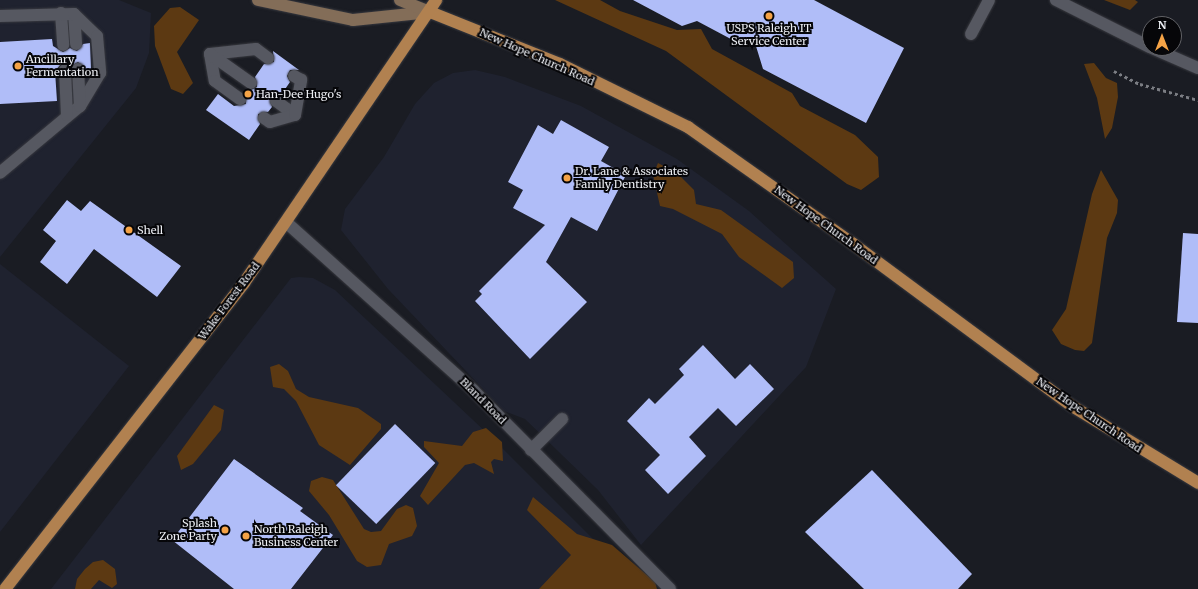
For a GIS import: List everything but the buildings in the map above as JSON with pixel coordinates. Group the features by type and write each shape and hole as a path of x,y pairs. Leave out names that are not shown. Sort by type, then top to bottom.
{"main road":[{"name":"Wake Forest Road","path":"5,589 244,283 430,12 436,0"},
{"name":"New Hope Church Road","path":"430,12 560,64 688,127 1072,406 1157,461 1198,482"}],"street":[{"path":"258,0 353,20 430,12"},
{"path":"400,0 430,12"},
{"path":"971,34 989,0"},
{"path":"1056,0 1142,43"},
{"path":"61,13 63,45"},
{"path":"0,16 61,13 74,14 97,36 100,73 80,106 67,115 0,173"},
{"path":"74,14 76,44"},
{"path":"210,54 256,49 268,58"},
{"path":"210,54 251,83"},
{"path":"210,54 215,81 240,99"},
{"path":"1170,56 1198,68"},
{"path":"78,69 80,106"},
{"path":"65,70 67,115"},
{"path":"264,118 270,122 295,114 301,80 294,76"},
{"path":"276,101 291,112"},
{"name":"Bland Road","path":"286,223 420,341 670,589"},
{"path":"531,450 562,419"}],"path":[{"path":"1114,71 1140,84 1198,100"}],"shaded area":[{"path":"0,0 119,0 151,13 149,53 136,88 0,257"},
{"path":"555,0 600,0 620,11 677,30 701,29 712,49 792,93 800,106 855,135 878,157 879,177 861,190 847,184 666,51"},
{"path":"1104,0 1135,0 1138,2 1130,10"},
{"path":"180,7 199,20 177,52 193,83 183,94 171,89 155,46 154,26 170,8"},
{"path":"1094,63 1106,78 1117,83 1118,97 1112,128 1105,139 1097,98 1084,64"},
{"path":"475,70 505,77 581,106 677,159 749,211 836,289 806,367 641,545 598,490 525,419 504,411 388,289 341,230 345,209 384,157 415,104 434,83 453,73"},
{"path":"658,163 677,173 694,190 696,204 721,210 793,262 794,278 782,288 739,257 722,234 673,209 660,206 653,175"},
{"path":"1101,170 1118,200 1117,213 1107,238 1092,343 1084,351 1075,350 1061,344 1052,330 1066,309 1092,194"},
{"path":"0,264 129,366 0,532"},
{"path":"291,278 313,278 335,290 489,435 612,558 576,589 51,589"},
{"path":"279,364 288,371 296,389 309,397 358,408 381,424 381,429 350,465 319,445 296,401 284,389 273,387 270,367"},
{"path":"214,405 224,410 221,430 193,464 181,470 177,456"},
{"path":"486,428 502,442 503,461 494,459 491,462 494,474 474,463 465,465 428,505 420,496 439,463 424,447 424,441 462,446 473,432"},
{"path":"322,477 333,480 364,529 371,532 381,531 397,509 406,505 413,508 417,526 412,536 389,544 381,565 367,567 357,561 329,515 309,491 311,481"},
{"path":"533,497 577,534 612,545 655,582 657,589 539,589 571,555 527,510"},
{"path":"103,560 115,569 117,584 112,588 99,580 91,589 75,589 77,579 85,569 93,562"}],"place":[{"name":"USPS Raleigh IT Service Center","path":"769,16"},
{"name":"Ancillary Fermentation","path":"18,66"},
{"name":"Han-Dee Hugo's","path":"248,94"},
{"name":"Dr. Lane & Associates Family Dentistry","path":"567,178"},
{"name":"Shell","path":"129,230"},
{"name":"Splash Zone Party","path":"225,530"},
{"name":"North Raleigh Business Center","path":"246,536"}]}
